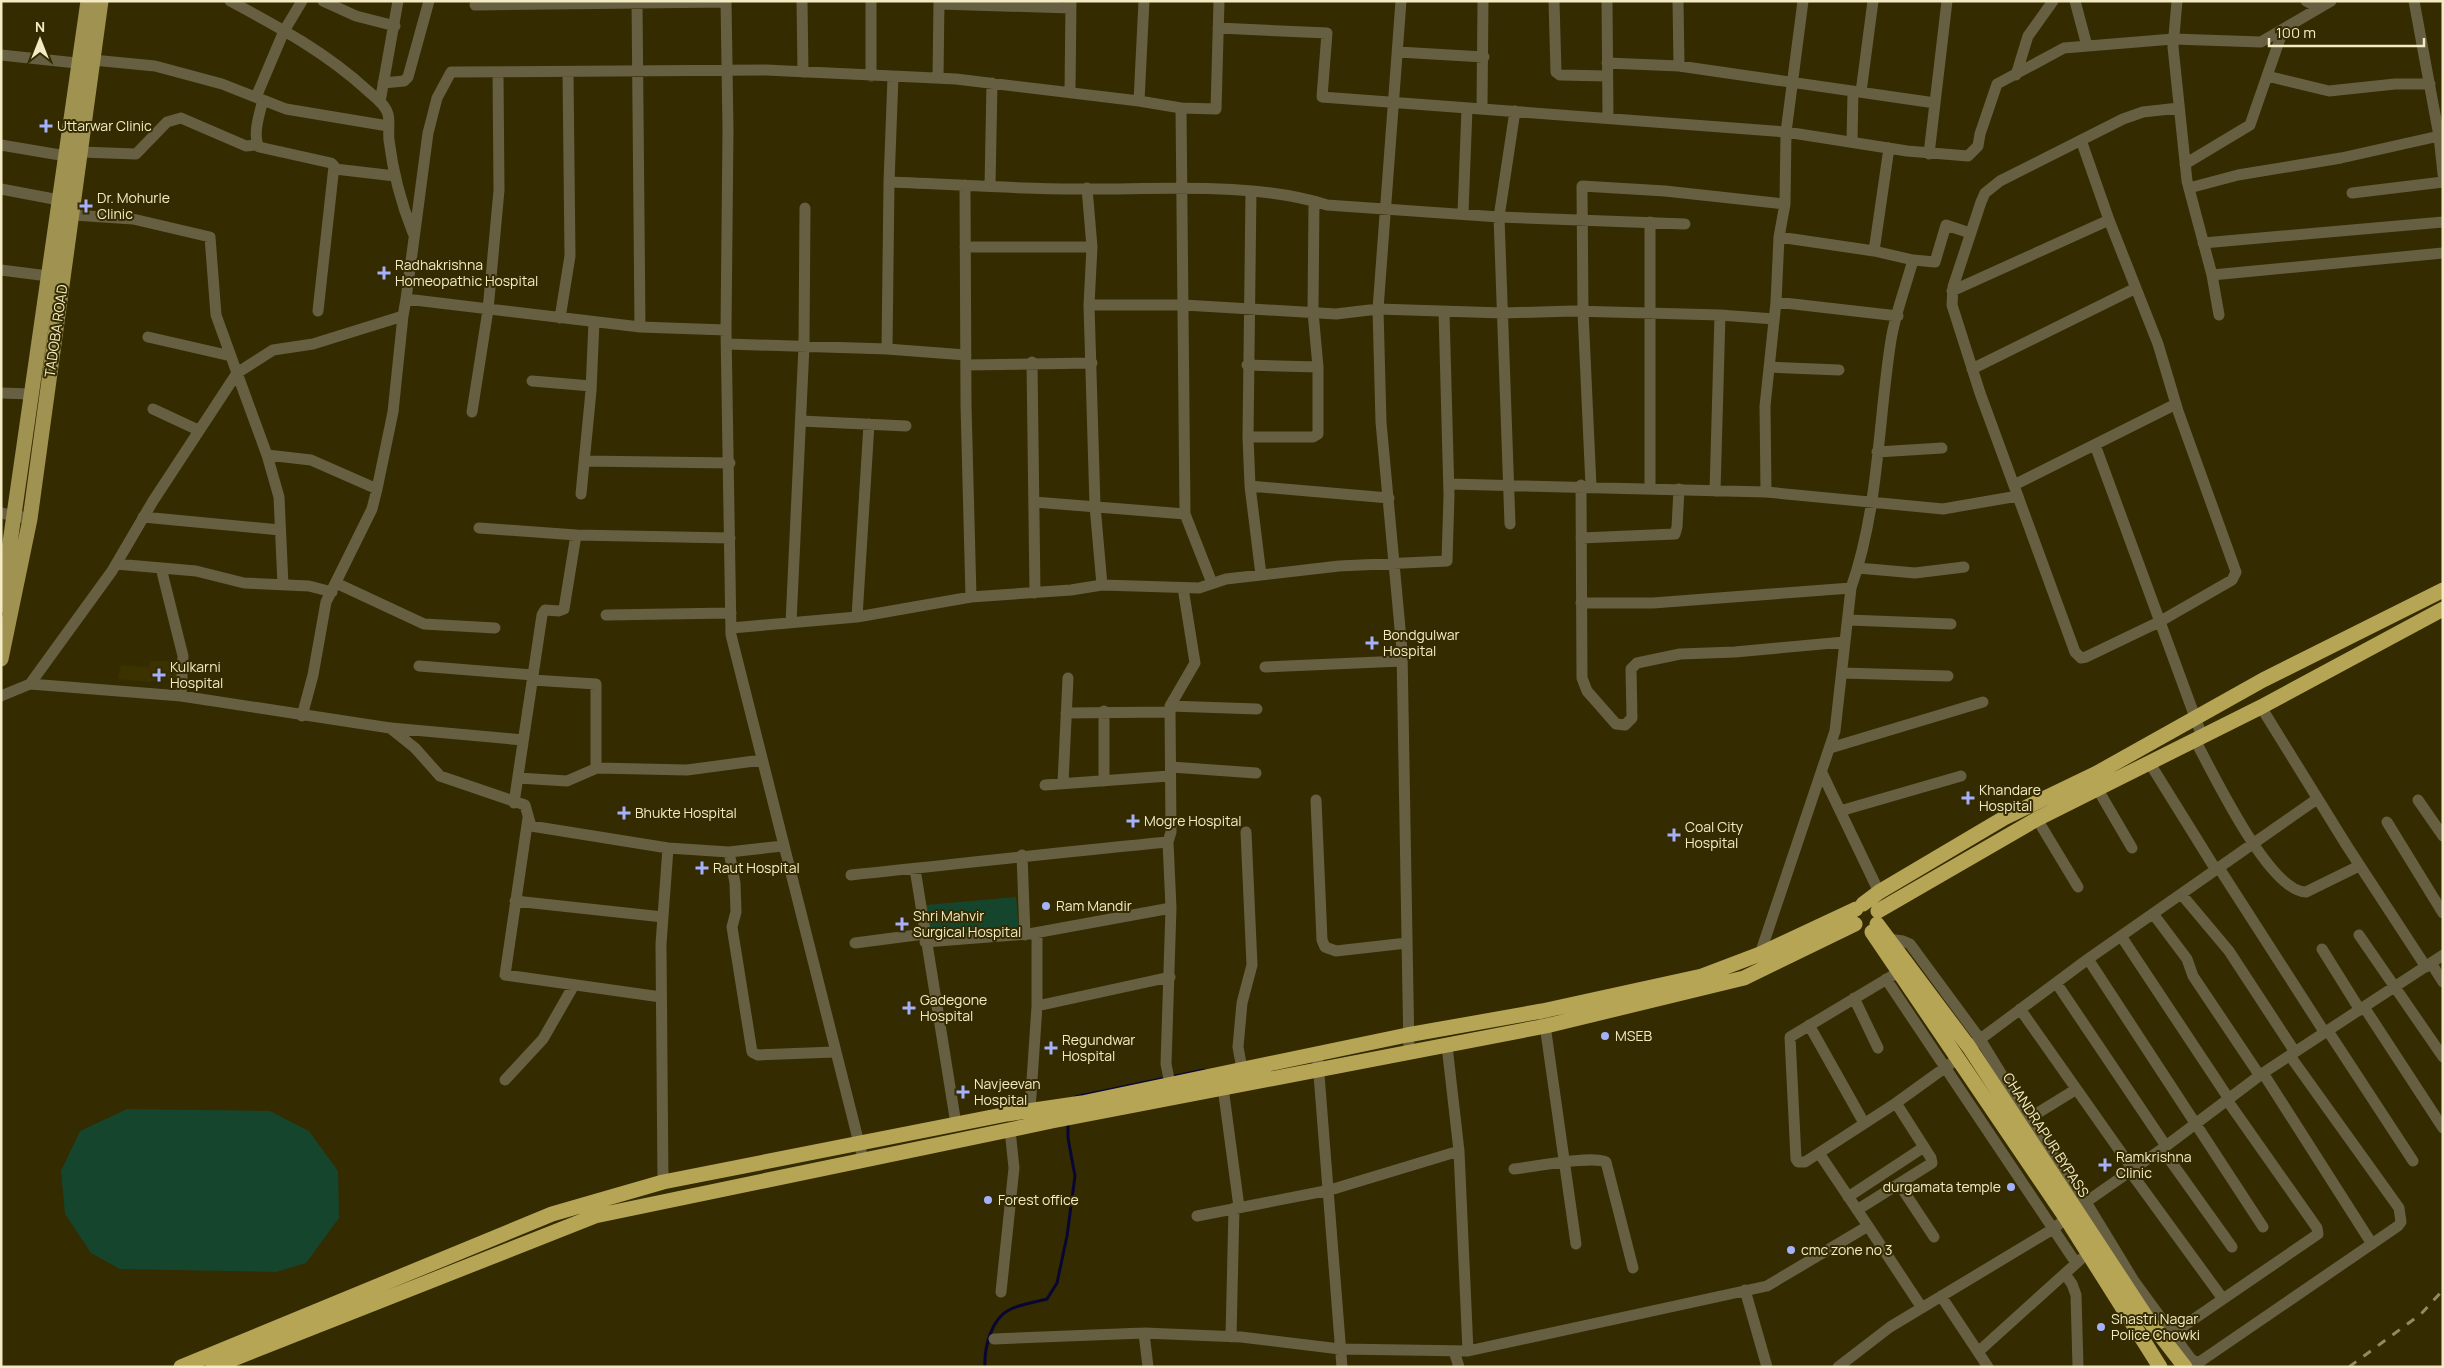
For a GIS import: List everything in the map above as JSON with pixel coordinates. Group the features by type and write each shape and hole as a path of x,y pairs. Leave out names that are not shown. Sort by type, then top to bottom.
{"highway":[{"path":"1100,1106 1170,1082 1222,1074 1241,1064 1316,1054 1407,1035 1542,1011 1702,976 1760,954 1859,906 1879,892 2004,818 2097,773 2263,680 2443,590"},
{"path":"1859,906 1853,916 1855,924 1862,929 2037,819 2261,707 2443,608"},
{"path":"2351,636 2357,654"},
{"path":"1859,906 1872,905 1875,922"},
{"name":"CHANDRAPUR BYPASS","path":"1875,922 1975,1043 2025,1121 2076,1210 2147,1318 2185,1367"},
{"name":"CHANDRAPUR BYPASS","path":"1875,922 1892,976 2076,1210 2088,1253 2160,1367"},
{"path":"213,1367 586,1218 1010,1130 1051,1114 1224,1090 1546,1026 1744,978 1855,924"},
{"path":"1494,1020 1497,1036"},
{"path":"181,1367 552,1214 663,1182 857,1143 1030,1110 1051,1114"}],"main road":[{"name":"TADOBA ROAD","path":"1,605 73,215 81,152 88,62 88,1"},
{"name":"TADOBA ROAD","path":"1,659 31,394 59,200 66,156 101,1"}],"street":[{"path":"230,1 341,66 380,102 388,113 388,126 400,200 414,234"},
{"path":"257,145 259,98 284,31 302,1"},
{"path":"323,1 356,16 395,26"},
{"path":"380,102 398,1"},
{"path":"383,83 404,82 408,77 429,1"},
{"path":"802,1 803,72"},
{"path":"871,1 871,76"},
{"path":"1139,101 1144,1"},
{"path":"302,716 326,602 372,509 385,458 428,133 437,98 451,72 727,69 938,78 1070,92 1181,108 1216,109 1219,1"},
{"path":"1401,1 1395,102 1378,309 1381,422 1402,661 1407,1035 1409,1053"},
{"path":"1482,108 1484,57 1483,1"},
{"path":"1554,1 1556,72 1560,75 1606,76"},
{"path":"1608,1 1606,76 1608,118"},
{"path":"1678,1 1679,66"},
{"path":"1766,492 1766,406 1776,302 1779,237 1785,204 1786,132 1803,1"},
{"path":"1852,142 1857,92 1873,1"},
{"path":"1929,154 1946,1"},
{"path":"2009,79 2028,36 2053,1"},
{"path":"2075,1 2087,46"},
{"path":"2177,1 2173,39 2185,164 2189,188 2212,275 2219,315"},
{"path":"2306,1 2319,8"},
{"path":"1218,28 1327,33 1322,97 1786,132 1929,154 1968,156 1975,150 1995,87 2060,50 2173,39 2265,41 2331,1"},
{"path":"2414,1 2439,136 2443,174"},
{"path":"637,2 640,327"},
{"path":"475,5 726,2 726,330 728,344 730,463 731,628 783,846 857,1143 863,1159"},
{"path":"938,78 939,3 1071,5 1070,92"},
{"path":"2185,164 2250,125 2283,30"},
{"path":"1398,52 1484,57"},
{"path":"1,55 155,66 222,84 286,109 388,126"},
{"path":"1607,63 1679,66 1935,103"},
{"path":"472,412 488,310 499,190 498,72"},
{"path":"560,318 570,256 568,72"},
{"path":"2267,76 2327,91 2395,84 2430,84"},
{"path":"888,349 889,182 894,77"},
{"path":"990,186 992,83"},
{"path":"1181,108 1180,188 1184,305 1184,514 1212,584"},
{"path":"1463,213 1467,108"},
{"path":"2081,140 2160,349 2176,404 2236,572 2232,580 2159,622 2086,657 2078,656 2016,490 1954,314 1952,291 1963,230 1992,186 2081,140 2134,114 2179,108"},
{"path":"1510,524 1499,217 1515,111"},
{"path":"81,152 136,154 167,122 181,118 246,146 257,145 261,148 331,163 335,169 318,310"},
{"path":"2189,188 2238,175 2341,158 2439,136"},
{"path":"1,145 66,156"},
{"path":"1874,251 1889,148"},
{"path":"335,169 395,176"},
{"path":"889,182 990,186 1180,188 1251,192 1314,201 1327,205 1499,217 1685,224"},
{"path":"2352,193 2443,182"},
{"path":"965,185 970,597"},
{"path":"1785,204 1665,190 1582,186 1582,312 1586,486 1581,538 1581,671 1584,685 1616,724 1626,725 1632,718 1632,669 1636,663 1680,654 1735,652 1844,642"},
{"path":"1088,188 1092,247 1089,304 1095,506 1102,585"},
{"path":"1,189 59,200"},
{"path":"1251,192 1247,365 1248,437 1250,486 1261,575"},
{"path":"1248,437 1316,436 1318,432 1318,367 1313,312 1314,201"},
{"path":"791,623 804,346 805,208"},
{"path":"73,215 133,219 210,237 216,315 267,455 279,497 283,585"},
{"path":"1952,291 2110,220"},
{"path":"1650,222 1650,489"},
{"path":"2204,244 2443,222"},
{"path":"1779,237 1874,251 1913,260 1935,262 1946,225 1963,230"},
{"path":"966,247 1092,247"},
{"path":"2212,275 2443,252"},
{"path":"1760,954 1835,731 1844,642 1849,620 1851,588 1858,568 1871,502 1891,338 1913,260"},
{"path":"1,270 48,276"},
{"path":"1972,369 2136,288"},
{"path":"406,299 640,327 726,330"},
{"path":"1776,302 1898,316"},
{"path":"1089,304 1184,305 1336,314 1378,309 1444,312 1720,315 1774,320"},
{"path":"731,628 857,617 970,597 1035,593 1102,585 1199,588 1226,579 1340,566 1395,565 1447,561 1449,484 1444,312"},
{"path":"1715,491 1720,315"},
{"path":"30,684 116,564 143,517 198,430 237,373 273,350 313,344 403,316"},
{"path":"581,494 591,386 594,322"},
{"path":"148,336 231,356"},
{"path":"728,344 888,349 966,360 1092,363"},
{"path":"1032,362 1035,593"},
{"path":"1247,365 1318,367"},
{"path":"1769,367 1839,370"},
{"path":"532,380 591,386"},
{"path":"1,393 31,394"},
{"path":"1449,484 1510,484 1766,492 1943,509 2016,490 2094,445 2176,404"},
{"path":"153,409 198,430"},
{"path":"801,422 906,426"},
{"path":"857,617 869,424"},
{"path":"2094,445 2196,719 2198,738 2252,845 2288,887 2300,892 2310,890 2359,866"},
{"path":"1877,452 1942,448"},
{"path":"267,455 311,460 377,489"},
{"path":"584,461 730,463"},
{"path":"1250,486 1389,498"},
{"path":"1581,538 1674,534 1677,527 1679,489"},
{"path":"1034,502 1184,514"},
{"path":"143,517 280,530"},
{"path":"479,528 576,535 730,538"},
{"path":"514,802 542,612 545,610 559,612 564,608 576,535"},
{"path":"116,564 200,571 249,584 334,588 424,624 495,628"},
{"path":"1858,568 1915,574 1964,567"},
{"path":"161,568 183,656 181,696"},
{"path":"1170,1082 1166,1064 1171,908 1168,842 1172,832 1170,709 1195,663 1183,588"},
{"path":"1581,602 1653,603 1851,588"},
{"path":"606,615 731,612"},
{"path":"1849,620 1951,624"},
{"path":"1265,667 1402,661"},
{"path":"419,666 596,684 596,768"},
{"path":"1842,673 1948,676"},
{"path":"1063,783 1068,678"},
{"path":"1,696 30,684 181,696 390,728 523,740"},
{"path":"1830,748 1983,702"},
{"path":"2261,707 2359,866 2428,965 2443,982"},
{"path":"1066,713 1170,709 1257,709"},
{"path":"1104,711 1104,781"},
{"path":"390,728 415,748 440,776 525,805 531,826 668,848 729,852 783,846"},
{"path":"518,778 571,781 596,768 688,770 762,760"},
{"path":"2149,762 2413,1161"},
{"path":"1045,785 1104,781 1170,772 1256,773"},
{"path":"1822,773 1879,892"},
{"path":"1840,811 1961,776"},
{"path":"2097,788 2132,848"},
{"path":"1975,1043 2057,984 2088,959 2154,915 2317,799"},
{"path":"1316,800 1322,940 1325,947 1336,951 1407,943"},
{"path":"2418,800 2443,836"},
{"path":"528,816 504,975 661,997"},
{"path":"2037,819 2078,887"},
{"path":"2387,822 2443,913"},
{"path":"1241,1064 1238,1047 1242,1003 1252,964 1246,832"},
{"path":"851,875 985,862 1022,855 1168,842"},
{"path":"663,1182 661,997 663,917 668,848"},
{"path":"729,852 735,883 736,912 732,927 752,1052 758,1055 835,1052"},
{"path":"1022,855 1025,935"},
{"path":"915,869 956,1124"},
{"path":"2076,1210 2134,1281 2191,1359 2198,1363 2398,1226 2401,1222 2399,1208 2292,1054 2229,951 2182,895"},
{"path":"516,901 663,917"},
{"path":"855,943 925,938 1025,935 1171,908"},
{"path":"2154,915 2187,959 2193,976 2262,1074 2372,1244"},
{"path":"1030,1110 1037,1006 1037,933"},
{"path":"2359,935 2443,1057"},
{"path":"2121,936 2228,1099 2317,1228 2318,1234 2172,1334"},
{"path":"2322,949 2443,1128"},
{"path":"1838,1367 1890,1327 2053,1229 2131,1169 2164,1147 2262,1074 2443,955"},
{"path":"2088,959 2264,1227"},
{"path":"1957,1059 1945,1068 1896,1103 1805,1162 1798,1162 1796,1159 1789,1041 1792,1034 1892,976 1945,1068 2076,1263"},
{"path":"1037,1006 1170,977"},
{"path":"2057,984 2232,1247"},
{"path":"505,1080 543,1039 574,985"},
{"path":"1854,998 1878,1048"},
{"path":"2020,1009 2075,1090 2224,1299"},
{"path":"1542,1011 1546,1026 1576,1244"},
{"path":"1809,1025 1864,1124"},
{"path":"1447,1046 1459,1151 1468,1351"},
{"path":"1316,1054 1320,1071 1330,1190 1342,1367"},
{"path":"1222,1074 1236,1208 1232,1336"},
{"path":"2025,1121 2075,1090"},
{"path":"1857,1210 1932,1163 1896,1103"},
{"path":"1001,1292 1014,1168 1010,1130"},
{"path":"1848,1196 1924,1147"},
{"path":"1196,1216 1330,1190 1459,1151"},
{"path":"1819,1152 1922,1308"},
{"path":"1514,1169 1600,1160 1608,1165 1633,1268"},
{"path":"1899,1184 1934,1238"},
{"path":"994,1339 1144,1332 1232,1336 1340,1349 1468,1351 1767,1286 1868,1226"},
{"path":"1978,1352 2088,1253"},
{"path":"2065,1274 2076,1294 2078,1367"},
{"path":"1745,1290 1767,1367"},
{"path":"1941,1296 1988,1367"},
{"path":"1144,1332 1148,1367"},
{"path":"1454,1351 1459,1367"}],"shaded area":[{"path":"150,661 179,661 178,678 148,682 118,679 121,665 149,667"}],"green space":[{"path":"1016,897 1019,927 930,935 926,905"},
{"path":"127,1109 270,1111 309,1131 338,1171 339,1218 306,1263 276,1272 120,1269 91,1253 65,1214 61,1171 80,1131"}],"waterway":[{"path":"1075,1097 1204,1070"},
{"path":"985,1367 987,1343 993,1327 1003,1314 1013,1308 1047,1299 1057,1283 1067,1236 1075,1176 1068,1138 1068,1122"}],"railway":[{"path":"2349,1367 2421,1314 2443,1290"}],"place":[{"name":"Uttarwar Clinic","path":"46,126"},
{"name":"Dr. Mohurle Clinic","path":"86,206"},
{"name":"Radhakrishna Homeopathic Hospital","path":"384,273"},
{"name":"Bondgulwar Hospital","path":"1372,643"},
{"name":"Kulkarni Hospital","path":"159,675"},
{"name":"Khandare Hospital","path":"1968,798"},
{"name":"Bhukte Hospital","path":"624,813"},
{"name":"Mogre Hospital","path":"1133,821"},
{"name":"Coal City Hospital","path":"1674,835"},
{"name":"Raut Hospital","path":"702,868"},
{"name":"Ram Mandir","path":"1046,906"},
{"name":"Shri Mahvir Surgical Hospital","path":"902,924"},
{"name":"Gadegone Hospital","path":"909,1008"},
{"name":"MSEB","path":"1605,1036"},
{"name":"Regundwar Hospital","path":"1051,1048"},
{"name":"Navjeevan Hospital","path":"963,1092"},
{"name":"Ramkrishna Clinic","path":"2105,1165"},
{"name":"durgamata temple","path":"2011,1187"},
{"name":"Forest office","path":"988,1200"},
{"name":"cmc zone no 3","path":"1791,1250"},
{"name":"Shastri Nagar Police Chowki","path":"2101,1327"}]}
